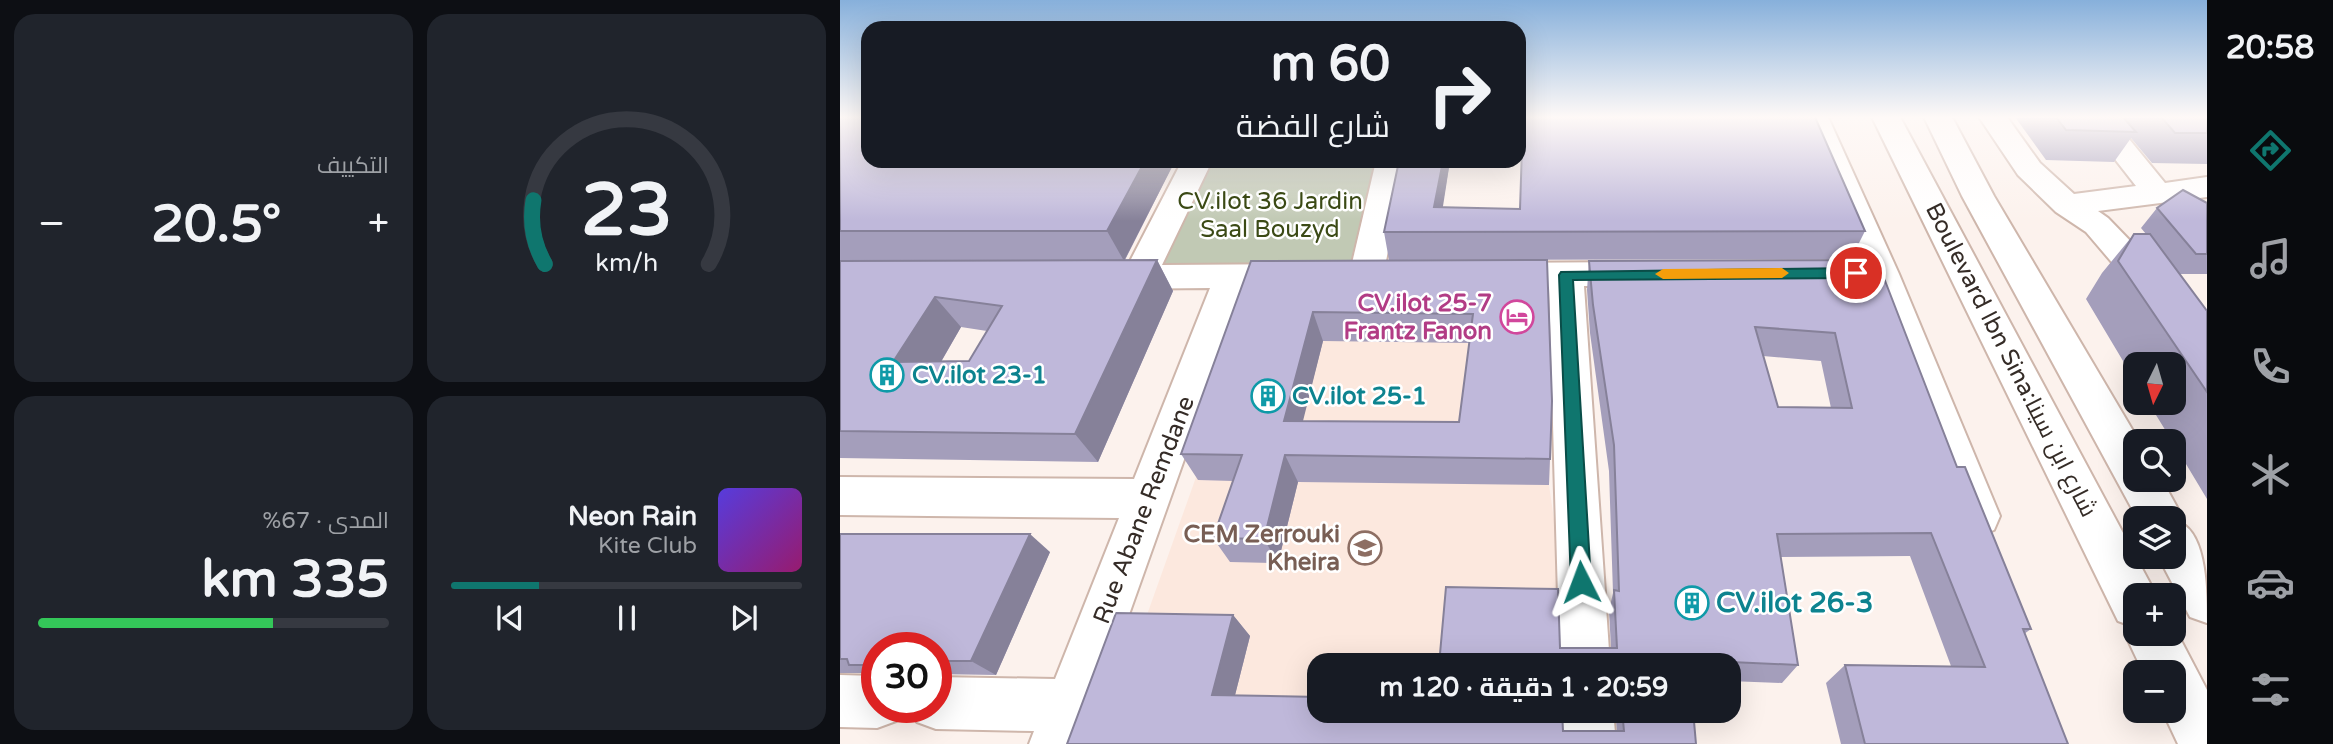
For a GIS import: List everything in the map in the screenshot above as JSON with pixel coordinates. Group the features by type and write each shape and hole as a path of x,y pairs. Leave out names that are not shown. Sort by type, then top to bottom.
{"street":[{"path":"1829,152 1882,274 1993,553"},
{"name":"Boulevard Ibn Sina:شارع ابن سينا","path":"1904,152 2124,583"},
{"name":"Boulevard Ibn Sina:شارع ابن سينا","path":"1956,152 2123,452"},
{"path":"2017,152 2029,169 2057,196 2097,225 2127,258 2202,354"},
{"path":"2124,152 2157,193"},
{"path":"1139,277 1194,168"},
{"path":"1084,277 1356,276 1389,168"},
{"path":"2057,196 2157,193 2207,187"},
{"path":"1843,273 1882,274"},
{"path":"1459,275 1669,274"},
{"path":"1566,275 1584,653"},
{"name":"Rue Abane Remdane","path":"1063,725 1232,276"},
{"path":"840,496 1148,499"},
{"path":"2186,562 2207,600"},
{"path":"840,701 861,702"},
{"path":"2186,704 2206,744"},
{"path":"952,706 1063,725"},
{"path":"1588,723 1589,744"}],"shaded area":[{"name":"CEM Zerrouki Kheira","path":"1263,289 1484,291 1478,365 1552,367 1549,485 1567,611 1568,653 1307,653 1307,712 1101,744"}],"green space":[{"name":"CV.ilot 36 Jardin Saal Bouzyd","path":"1205,168 1380,168 1358,269 1159,268"}],"building":[{"path":"840,152 861,152 861,168 1141,168 1107,231 840,231"},
{"path":"1526,152 1830,152 1865,231 1384,232 1398,168 1442,168 1434,207 1520,209 1521,168 1526,168"},
{"path":"2183,190 2207,203 2207,254 2196,254 2157,208"},
{"path":"2134,234 2150,234 2207,311 2207,392 2186,361 2186,352 2180,352 2118,261"},
{"path":"1157,260 1075,434 840,431 840,261","holes":["935,297 1002,306 969,361 893,362"]},
{"path":"1547,260 1552,401 1550,459 1285,455 1264,539 1213,538 1242,455 1181,454 1251,261","holes":["1313,312 1473,314 1459,422 1284,421"]},
{"path":"1877,260 1957,467 1965,467 2031,629 2023,629 2068,744 1865,744 1845,665 1985,667 1931,533 1777,534 1798,665 1741,662 1741,653 1440,653 1446,587 1558,589 1560,648 1617,648 1614,590 1619,591 1614,445 1589,261","holes":["1755,327 1835,333 1852,408 1778,407"]},
{"path":"840,534 1030,534 971,661 952,661 952,632 861,632 861,665 849,665 847,659 840,659"},
{"path":"1116,613 1233,615 1212,695 1307,697 1307,723 1563,723 1563,731 1624,731 1623,723 1694,723 1696,744 1067,744"}],"slow traffic":[{"path":"1663,274 1782,273"}],"place":[{"name":"CV.ilot 25-7 Frantz Fanon","path":"1517,317"},
{"name":"CV.ilot 23-1","path":"887,375"},
{"name":"CV.ilot 25-1","path":"1268,396"},
{"name":"CEM Zerrouki Kheira","path":"1365,548"},
{"name":"CV.ilot 26-3","path":"1692,603"}],"route":[{"path":"1581,582 1566,275 1856,273"}]}
